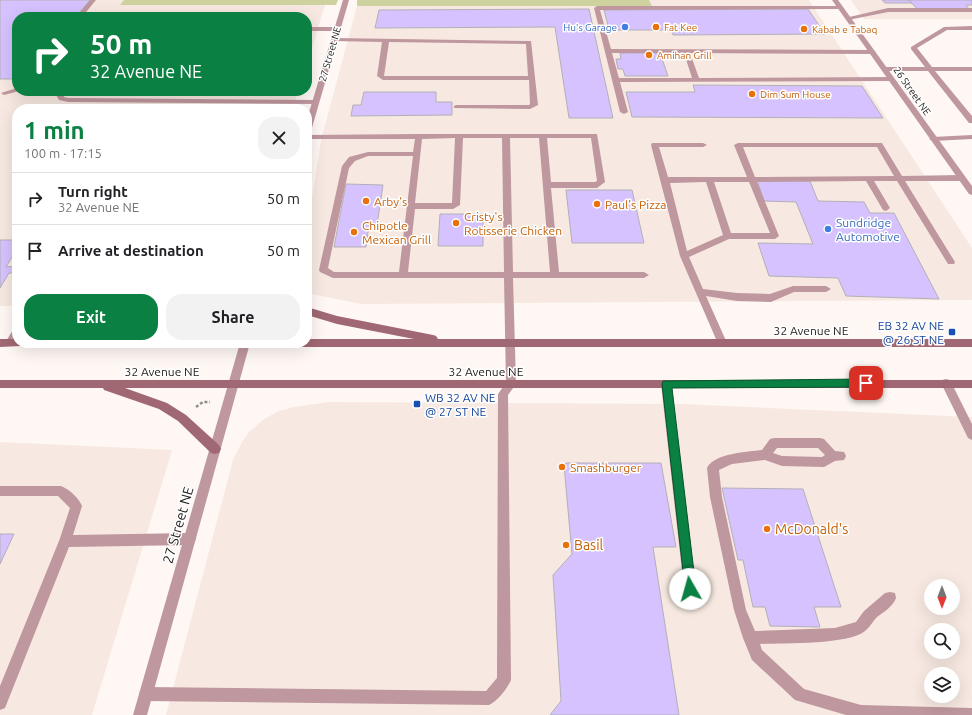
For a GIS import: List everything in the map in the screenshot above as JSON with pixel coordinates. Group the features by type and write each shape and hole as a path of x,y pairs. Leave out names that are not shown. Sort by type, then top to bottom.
{"main road":[{"path":"312,312 337,320 454,343"},
{"path":"0,343 12,343"},
{"name":"32 Avenue NE","path":"312,343 972,343"},
{"name":"32 Avenue NE","path":"0,384 972,384"},
{"path":"100,384 163,406 182,418 215,449"}],"street":[{"path":"83,12 92,0"},
{"name":"27 Street NE","path":"312,115 346,0"},
{"name":"26 Street NE","path":"836,0 972,192"},
{"path":"893,3 900,10"},
{"path":"624,112 597,8 841,8"},
{"path":"848,18 888,10 972,10"},
{"path":"972,28 946,28 914,48 972,121"},
{"path":"312,29 337,29"},
{"path":"334,40 529,42 534,105 456,106"},
{"path":"386,40 380,76 383,78 532,78"},
{"path":"608,50 872,52"},
{"path":"686,51 696,79"},
{"path":"885,69 972,69"},
{"path":"616,80 891,79"},
{"path":"1,95 12,92"},
{"path":"60,96 61,99 68,100 316,102"},
{"path":"403,275 419,136"},
{"path":"411,206 456,205 459,136"},
{"path":"146,694 489,698 504,680 503,394 511,384 506,136"},
{"path":"543,136 555,275"},
{"path":"312,137 594,136 601,182 597,185 548,185"},
{"path":"933,139 972,137"},
{"path":"703,145 656,145 684,256 722,343"},
{"path":"684,256 728,236 775,236 738,146 879,145 951,262"},
{"path":"417,154 368,154 352,159 345,168 323,270 333,275 644,275"},
{"path":"868,178 886,208"},
{"path":"664,180 961,178"},
{"path":"709,180 728,236"},
{"path":"701,292 738,297 771,298 793,289 826,289"},
{"name":"27 Street NE","path":"140,715 244,348"},
{"path":"946,383 972,435"},
{"path":"666,384 690,589"},
{"path":"765,455 774,443 820,442 836,456 824,462 782,461 765,455 732,459 713,468 716,497 740,610 757,655 800,695 861,712 972,715"},
{"path":"0,491 61,491 76,506 65,541 0,703"},
{"path":"65,541 190,539"},
{"path":"750,638 835,636 860,627 869,616 890,598"}],"path":[{"path":"193,410 203,402 213,402"}],"shaded area":[{"path":"0,0 124,0 120,5 325,5 312,48 312,12 12,12 12,96 297,96 294,104 12,104 12,306 0,306"},
{"path":"649,0 809,0 972,248 972,300 361,304 312,294 312,198 321,140 357,6 651,6"},
{"path":"851,0 972,0 972,19 864,19"},
{"path":"329,402 680,404 972,417 972,715 166,715 233,460 249,432 264,419 279,411 294,407"},
{"path":"0,442 172,450 92,715 0,715"}],"green space":[{"path":"124,0 338,0 336,5 120,5"},
{"path":"357,0 649,0 652,6 357,6"}],"building":[{"path":"0,0 90,0 80,12 12,12 12,79 0,79"},
{"path":"882,0 909,0 912,3 885,3"},
{"path":"909,0 972,0 972,5 966,5 969,9 918,10"},
{"path":"589,9 613,118 569,118 555,27 375,28 379,10"},
{"path":"808,9 825,34 673,35 671,30 609,30 604,10"},
{"path":"620,53 660,53 668,76 625,76 623,69 618,69 616,59 621,59"},
{"path":"693,85 862,86 883,118 632,117 626,92 695,92"},
{"path":"364,92 436,92 436,102 452,102 452,115 351,116 353,105 361,105"},
{"path":"757,180 810,181 818,201 864,202 870,213 894,213 939,299 846,296 838,278 769,276 758,243 813,244 796,202 764,201"},
{"path":"346,184 383,185 377,225 369,225 366,247 334,247"},
{"path":"566,190 632,190 644,243 572,243"},
{"path":"440,214 483,214 483,246 438,246"},
{"path":"0,240 12,240 12,257 6,267 12,266 12,273 9,273 0,288"},
{"path":"566,463 661,463 676,547 653,547 679,715 550,715 561,701 553,575 572,554 564,465"},
{"path":"722,488 803,489 841,607 814,607 820,627 770,626 765,607 753,607 743,560 738,560"},
{"path":"0,534 14,534 0,564"}],"place":[{"name":"Hu's Garage","path":"625,27"},
{"name":"Fat Kee","path":"656,27"},
{"name":"Kabab e Tabaq","path":"804,29"},
{"name":"Amihan Grill","path":"649,55"},
{"name":"Dim Sum House","path":"752,94"},
{"name":"Arby's","path":"366,201"},
{"name":"Paul's Pizza","path":"597,204"},
{"name":"Cristy's Rotisserie Chicken","path":"456,223"},
{"name":"Sundridge Automotive","path":"828,229"},
{"name":"Chipotle Mexican Grill","path":"354,232"},
{"name":"EB 32 AV NE @ 26 ST NE","path":"952,332"},
{"name":"WB 32 AV NE @ 27 ST NE","path":"417,404"},
{"name":"Smashburger","path":"562,467"},
{"name":"McDonald's","path":"767,529"},
{"name":"Basil","path":"566,545"}],"route":[{"path":"690,589 666,384 866,383"}]}
